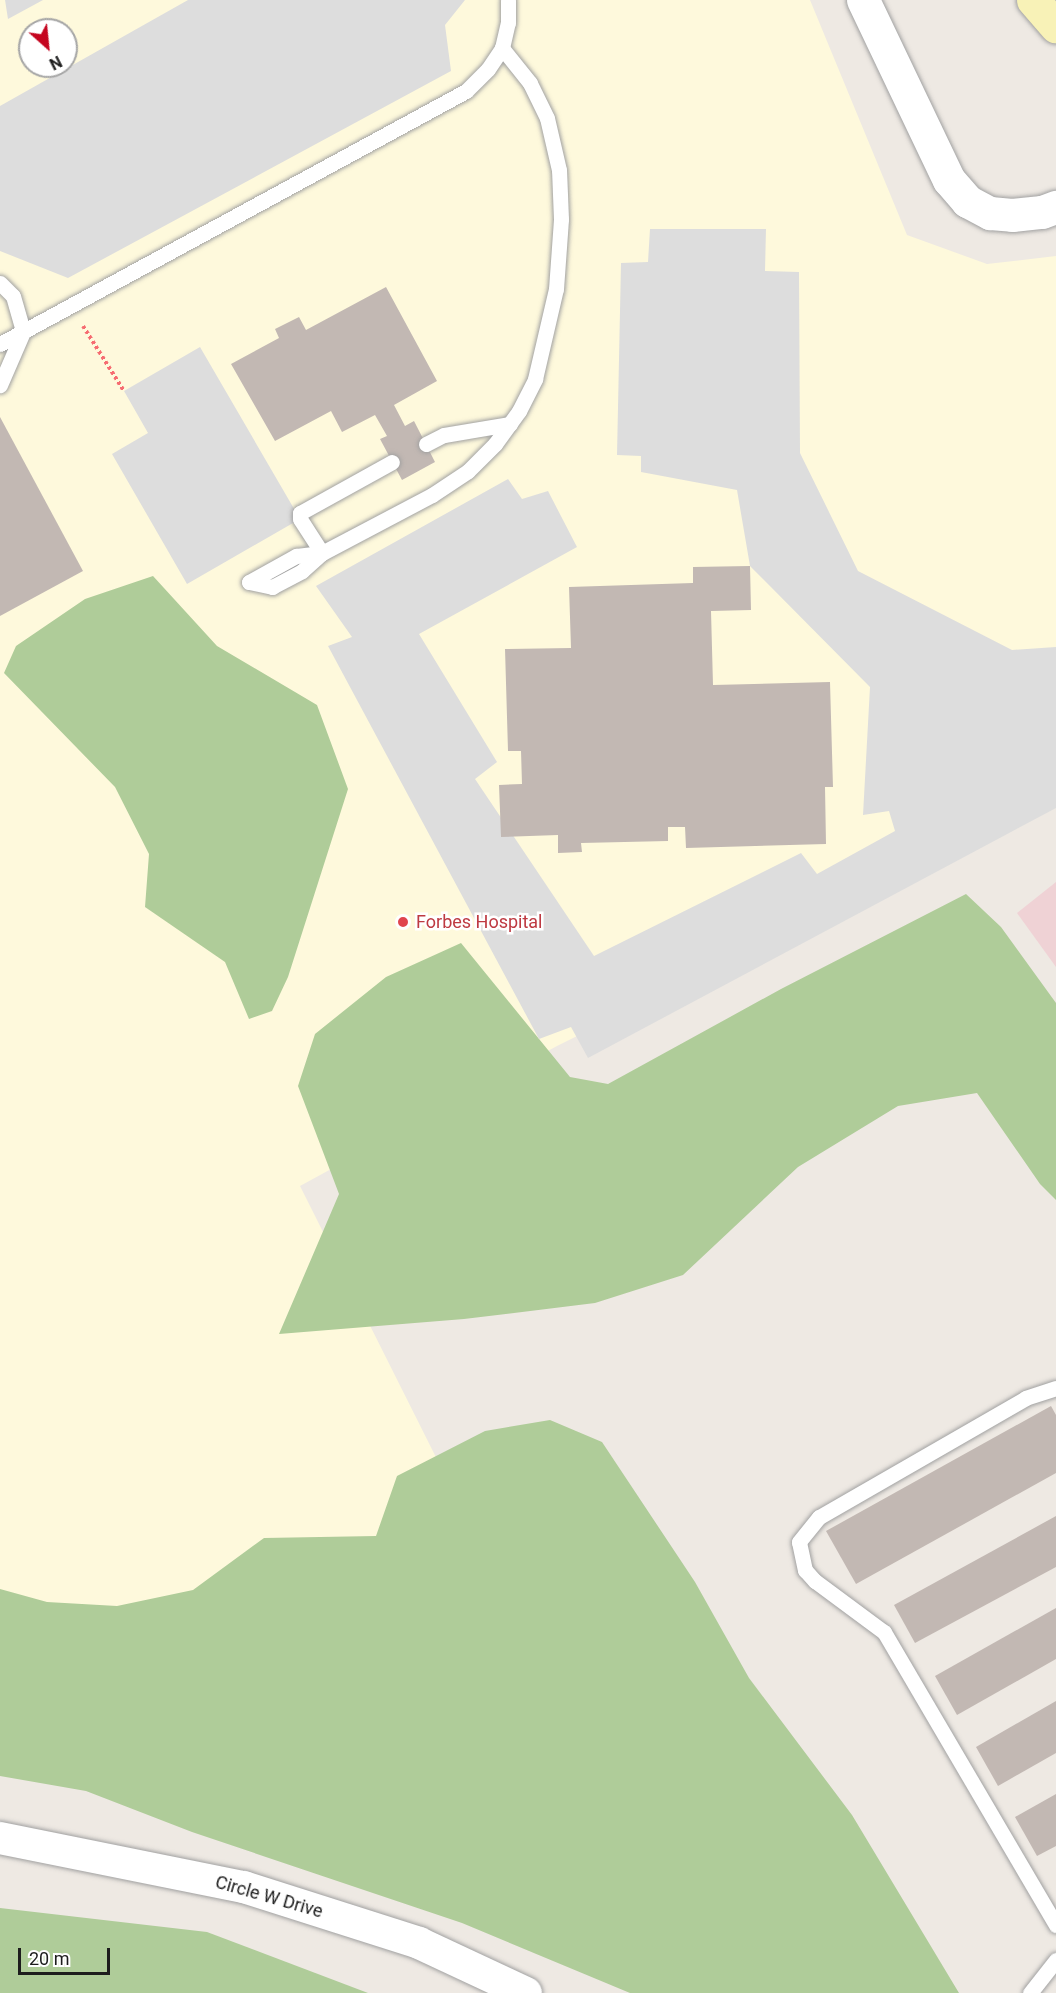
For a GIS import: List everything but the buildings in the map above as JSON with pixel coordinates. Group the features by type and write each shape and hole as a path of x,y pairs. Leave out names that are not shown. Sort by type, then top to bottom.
{"main road":[{"path":"1033,0 1056,27"}],"street":[{"path":"863,0 949,180 967,201 990,213 1012,215 1042,212 1056,207"},
{"name":"Circle W Drive","path":"0,1838 244,1887 419,1943 526,1993"}],"lane":[{"path":"0,344 466,92 488,69 502,48 508,22 508,0"},
{"path":"392,462 300,513 300,519 322,553 432,495 468,471 495,444 510,424 535,379 556,289 561,219 559,170 548,118 530,82 502,48"},
{"path":"0,283 13,296 23,332 0,384"},
{"path":"426,444 444,435 510,424"},
{"path":"1056,1388 1026,1398 819,1517 799,1542 806,1570 815,1581 884,1632 1056,1925"},
{"path":"1030,1993 1056,1960"}],"path":[{"path":"71,307 124,391"}],"shaded area":[{"name":"Forbes Hospital","path":"0,0 810,0 907,235 987,264 1056,256 1056,798 557,1046 300,1186 479,1543 0,1761"},
{"path":"5,0 43,0 8,19"},
{"path":"188,0 465,0 445,25 451,71 68,278 0,251 0,106 50,78 78,78 78,62"},
{"path":"650,229 766,229 765,271 799,272 800,453 858,571 1012,650 1056,647 1056,808 588,1058 571,1027 539,1039 328,646 352,637 316,586 508,479 522,499 548,491 577,547 419,634 497,762 475,779 594,956 801,853 817,874 895,831 889,811 863,815 870,687 750,566 737,490 641,472 641,456 617,455 621,263 648,262"},
{"path":"200,347 300,519 187,584 112,454 148,433 124,391"},
{"path":"1056,882 1056,967 1017,913"}],"green space":[{"path":"153,576 217,646 317,705 348,789 288,977 272,1011 249,1019 225,962 145,907 149,854 115,787 4,673 16,646 85,599"},
{"path":"966,894 1001,927 1056,1003 1056,1200 1040,1184 977,1093 898,1106 798,1167 683,1275 595,1303 464,1319 279,1334 339,1194 298,1086 315,1034 386,977 461,943 570,1077 608,1084 781,989"},
{"path":"550,1420 602,1442 695,1582 749,1678 852,1815 959,1993 630,1993 462,1923 192,1832 86,1791 0,1776 0,1589 47,1602 117,1606 193,1590 264,1538 376,1536 397,1476 485,1431"},
{"path":"0,1908 207,1932 368,1993 0,1993"}],"place":[{"name":"Forbes Hospital","path":"403,922"}]}
